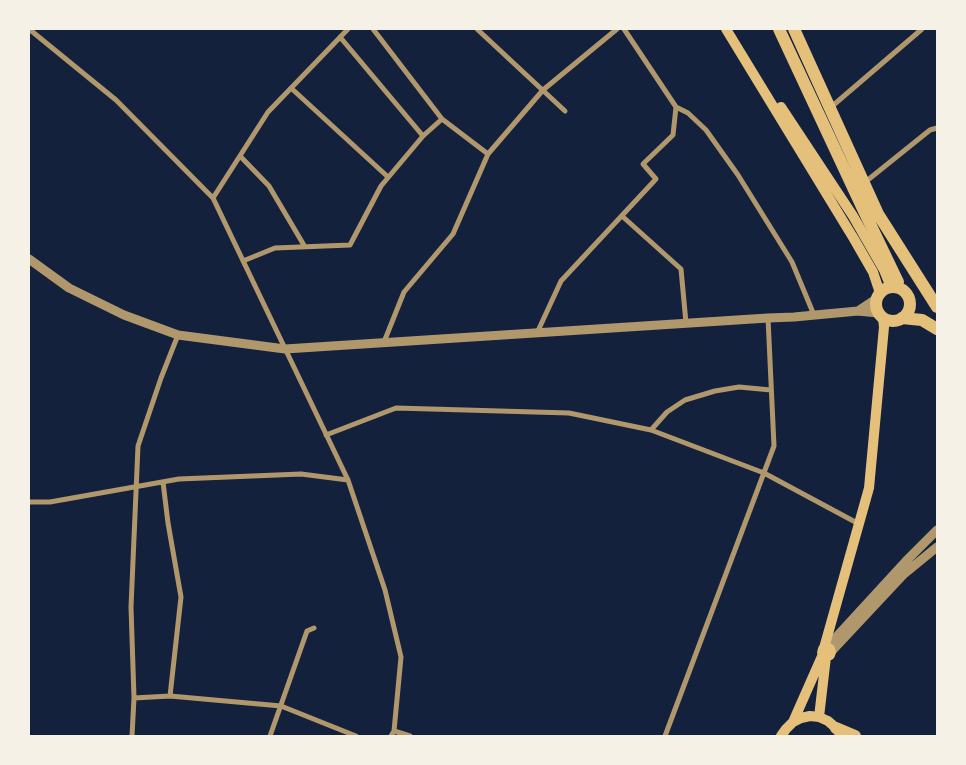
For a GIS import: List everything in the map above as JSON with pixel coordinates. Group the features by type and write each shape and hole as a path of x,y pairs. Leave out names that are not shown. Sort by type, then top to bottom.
{"main road":[{"path":"728,29 873,272 890,292 910,301 907,314 902,318 896,321 889,321 881,316"},
{"path":"779,29 898,282 876,307 884,327 869,488 826,652 819,717"},
{"path":"794,29 878,214 937,308"},
{"path":"890,292 921,298 937,308"},
{"path":"902,318 922,320 937,329"},
{"path":"793,722 826,652"},
{"path":"781,736 793,722 810,716 828,721 839,732 855,736"}],"street":[{"path":"30,29 116,100 213,198 348,480 385,590 401,657 392,734 410,736"},
{"path":"213,198 268,112 348,29"},
{"path":"373,29 442,119 488,154"},
{"path":"477,29 565,111"},
{"path":"384,342 404,292 453,234 488,154 543,90 618,29"},
{"path":"624,29 676,107 688,113 701,125 738,175 792,262 814,315"},
{"path":"830,108 922,29"},
{"path":"340,38 423,136"},
{"path":"291,88 388,177"},
{"path":"537,332 561,280 656,179 643,164 673,135 676,107"},
{"path":"243,260 275,248 350,245 381,186 423,136 442,119"},
{"path":"864,183 930,130 937,128"},
{"path":"240,156 270,186 305,247"},
{"path":"622,216 681,270 686,323"},
{"path":"29,259 69,288 124,315 178,335 285,349 858,311 881,316"},
{"path":"858,311 890,292"},
{"path":"665,736 774,446 768,318"},
{"path":"132,736 134,698 132,608 138,446 160,378 178,335"},
{"path":"651,430 667,412 685,400 715,391 739,387 771,390"},
{"path":"326,435 396,408 569,413 651,430 764,473 859,524"},
{"path":"29,502 50,502 179,479 301,474 348,480"},
{"path":"163,482 181,597 170,696"},
{"path":"826,652 906,561 937,530"},
{"path":"826,652 904,574 937,547"},
{"path":"270,736 308,630 314,628"},
{"path":"134,698 170,696 281,706 356,736"}]}
